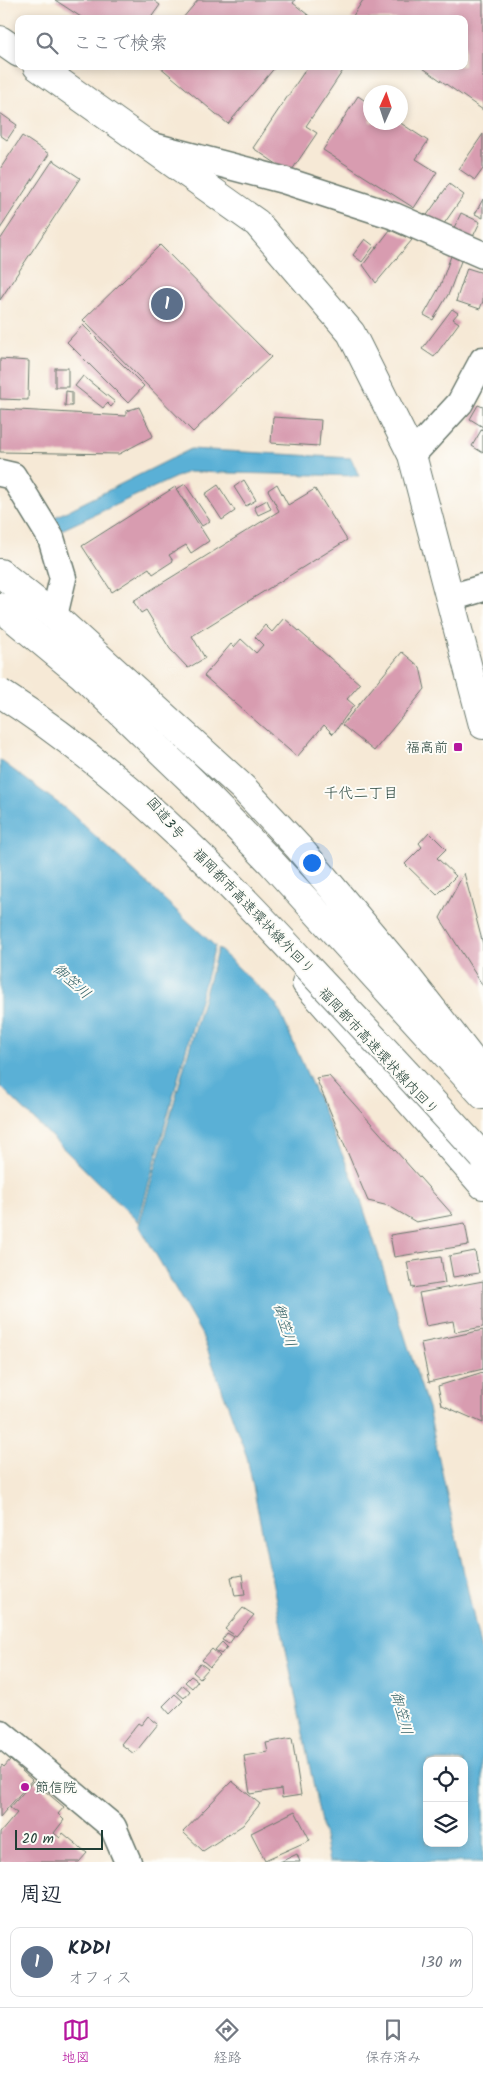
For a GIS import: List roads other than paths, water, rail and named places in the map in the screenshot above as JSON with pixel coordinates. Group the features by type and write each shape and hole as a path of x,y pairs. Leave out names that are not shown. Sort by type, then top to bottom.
{"main road":[{"path":"0,40 15,50"},
{"path":"43,70 257,223 351,333 412,455 483,725"},
{"path":"0,573 54,616 244,788 299,848 408,978 483,1074"},
{"path":"0,607 89,681 193,782 278,869 483,1095"},
{"path":"0,630 62,673 126,725 185,779 258,853 483,1104"},
{"name":"国道3号","path":"0,684 140,788 337,1019 483,1185"},
{"name":"福岡都市高速環状線外回り","path":"0,694 44,722 106,769 165,821 241,895 483,1157"},
{"name":"福岡都市高速環状線内回り","path":"0,706 35,728 98,775 151,819 223,887 483,1164"}],"street":[{"path":"146,144 283,180 394,216 483,254"},
{"path":"412,455 460,403 483,360"},
{"path":"0,473 13,476 51,538 63,578 54,616"},
{"path":"450,598 483,588"},
{"path":"0,1733 113,1827 128,1862"}],"water":[{"path":"191,449 351,458 359,476 187,472 59,531 53,518"},
{"name":"御笠川","path":"0,760 66,809 215,946 138,1222 0,1086"},
{"name":"御笠川","path":"218,948 277,1005 357,1188 428,1408 483,1660 483,1862 329,1862 247,1457 202,1335 139,1225"}],"place":[{"name":"KDDI","path":"167,304"},
{"name":"福高前","path":"458,747"},
{"name":"節信院","path":"25,1787"}],"district":[{"name":"千代二丁目","path":"361,793"}]}
